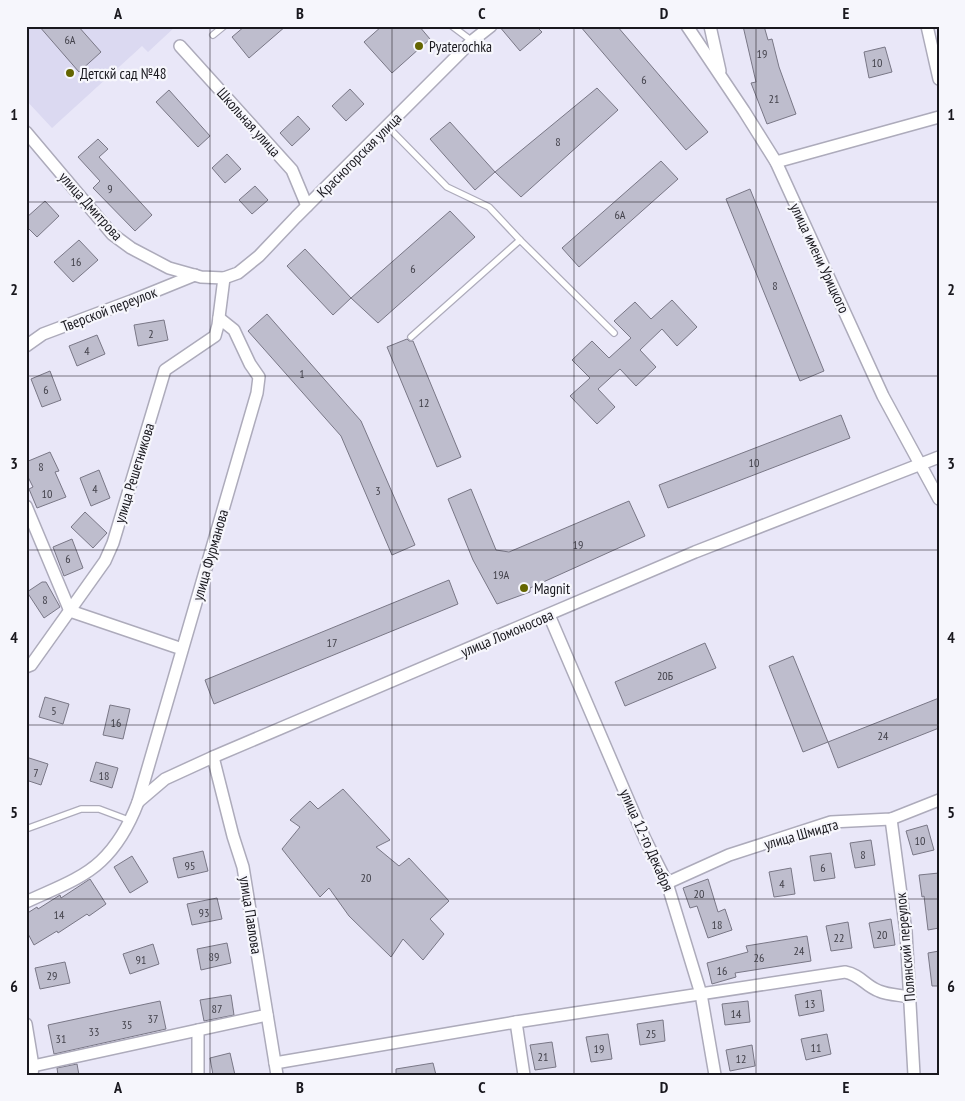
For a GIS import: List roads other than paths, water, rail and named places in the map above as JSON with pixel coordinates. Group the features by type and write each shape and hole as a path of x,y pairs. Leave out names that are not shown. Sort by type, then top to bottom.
{"street":[{"name":"Красногорская улица","path":"224,278 238,273 259,256 472,41 491,26"},
{"name":"улица имени Урицкого","path":"687,26 776,162 883,396 939,499"},
{"path":"710,26 722,78"},
{"path":"928,26 939,79"},
{"name":"Школьная улица","path":"180,46 292,170 307,206"},
{"path":"776,162 939,117"},
{"name":"улица Дмитрова","path":"26,132 112,234 131,248 169,268 195,275 224,278"},
{"name":"Тверской переулок","path":"26,346 43,334 195,275"},
{"name":"улица Решетникова","path":"26,667 31,665 105,561 113,543 165,370 215,336 224,278"},
{"name":"улица Фурманова","path":"26,902 83,875 101,862 114,847 131,821 138,802 257,393 259,377 250,364 234,330 219,318"},
{"name":"улица Ломоносова","path":"138,802 165,779 213,757 695,552 939,457"},
{"path":"26,506 70,611 182,649"},
{"name":"улица 12-го Декабря","path":"549,615 645,839 667,883 701,994 715,1075"},
{"name":"улица Павлова","path":"213,757 243,867 277,1075"},
{"name":"улица Шмидта","path":"667,883 729,855 831,822 891,819 939,800"},
{"name":"Полянский переулок","path":"891,819 906,932 914,1075"},
{"path":"275,1063 516,1022 845,972 861,978 878,991 910,996"},
{"path":"26,1024 33,1070 267,1015"},
{"path":"516,1022 524,1075"},
{"path":"198,1030 198,1075"}],"lane":[{"path":"213,35 224,26"},
{"path":"452,26 472,41"},
{"path":"387,126 447,187 489,206 520,240 614,333"},
{"path":"411,337 520,240"},
{"path":"26,829 80,809 99,809 131,821"}],"place":[{"name":"Pyaterochka","path":"419,46"},
{"name":"Детскй сад №48","path":"70,73"},
{"name":"Magnit","path":"524,588"}]}
